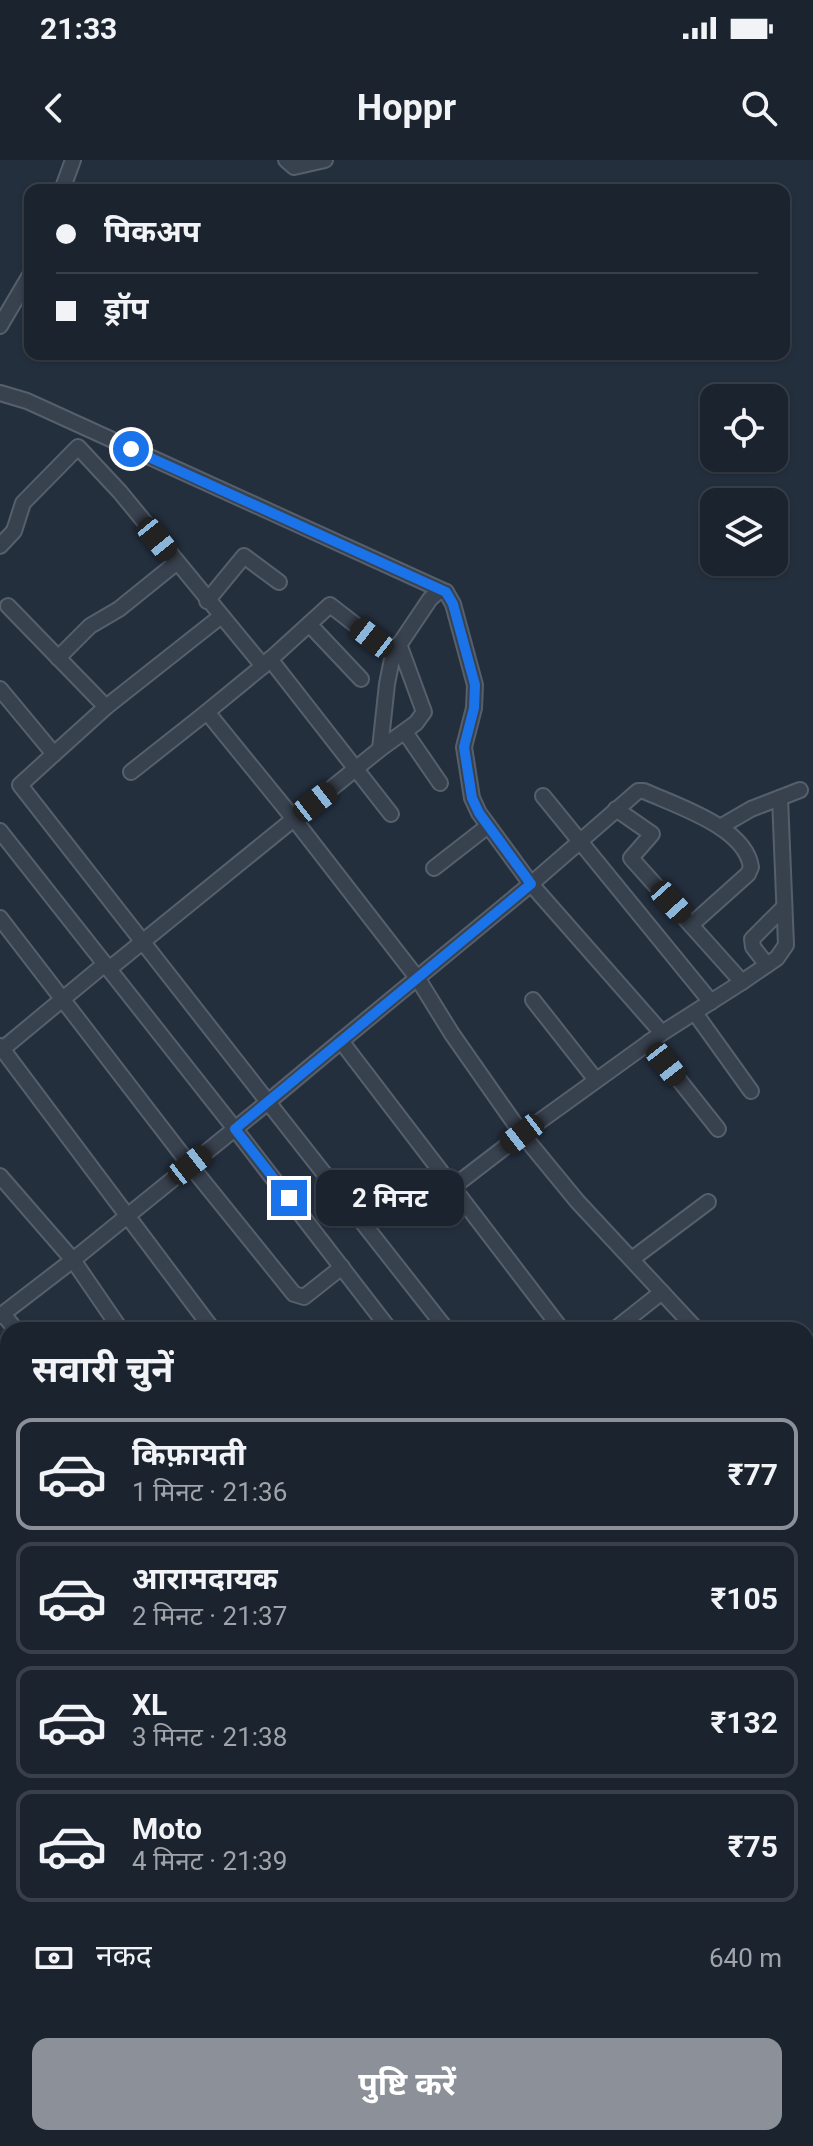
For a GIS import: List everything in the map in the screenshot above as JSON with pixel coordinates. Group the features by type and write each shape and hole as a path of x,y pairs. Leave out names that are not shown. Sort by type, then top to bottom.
{"street":[{"path":"64,184 73,160"},
{"path":"286,160 294,167 325,160"},
{"path":"0,326 24,285"},
{"path":"0,393 27,401 446,592 453,604 475,685 474,708 464,747 472,798 488,826 531,884 656,1038 718,1129"},
{"path":"0,546 14,531 23,503 78,447 120,492 220,617 266,663 357,769 391,814"},
{"path":"207,601 244,556 279,582"},
{"path":"58,658 90,626 119,609 176,563"},
{"path":"380,749 387,684 396,649 430,599 438,592 446,592"},
{"path":"131,772 266,663 330,605 396,649 424,712 416,723 143,943 63,999 1,1048 207,1322"},
{"path":"8,606 106,707"},
{"path":"220,617 106,707 20,785 441,1322"},
{"path":"309,624 361,679"},
{"path":"0,689 54,754"},
{"path":"207,712 418,979 452,1034 522,1134 577,1201 690,1322"},
{"path":"405,732 440,783"},
{"path":"720,827 751,809 800,790"},
{"path":"1,1315 418,979 630,795 644,791 720,827 746,853 751,867 748,874 691,925"},
{"path":"543,796 711,1002"},
{"path":"453,1187 596,1080 783,953 786,945 780,798"},
{"path":"616,809 652,834 631,858 742,982"},
{"path":"434,868 488,826"},
{"path":"0,831 6,851 107,967 384,1322"},
{"path":"767,965 753,947 752,939 784,907"},
{"path":"0,918 190,1165 298,1297 304,1297 342,1267"},
{"path":"533,1000 596,1080"},
{"path":"695,1013 751,1091"},
{"path":"341,1041 556,1322"},
{"path":"0,1176 73,1260 116,1322"},
{"path":"632,1259 708,1202"},
{"path":"624,1322 662,1292"}],"route":[{"path":"131,449 446,592 453,604 475,685 474,708 464,747 472,798 479,813 531,884 235,1129 289,1198"}]}
